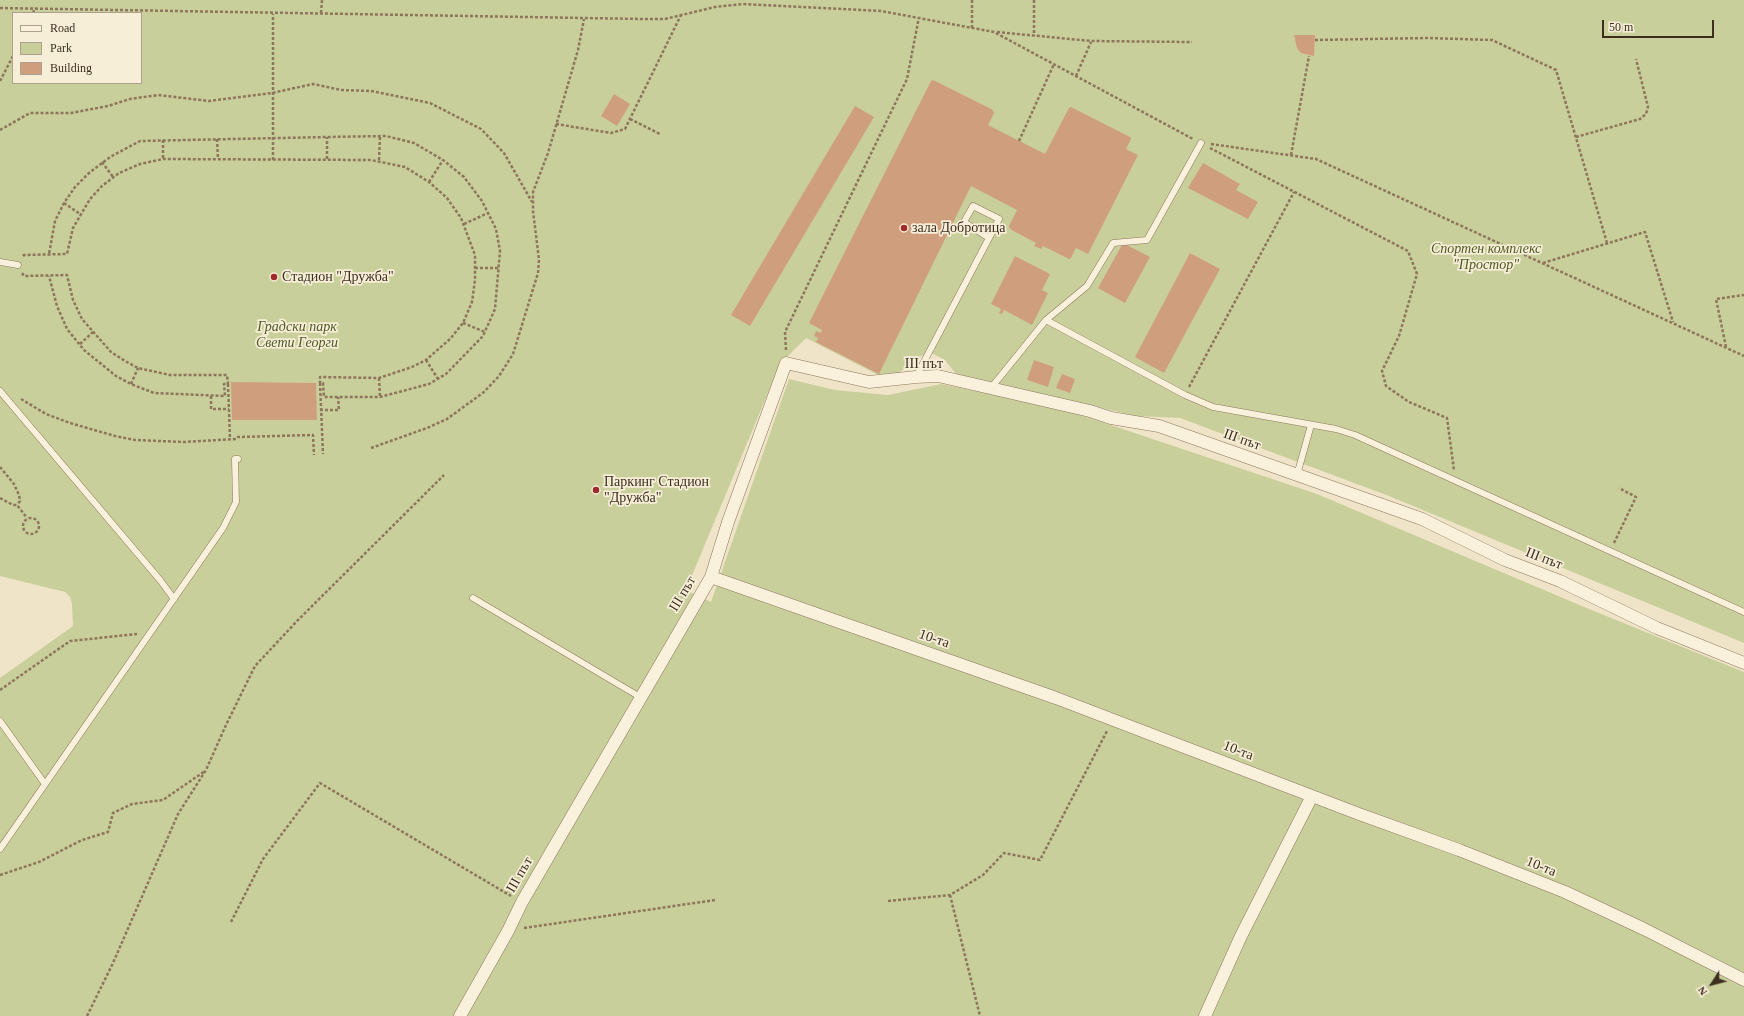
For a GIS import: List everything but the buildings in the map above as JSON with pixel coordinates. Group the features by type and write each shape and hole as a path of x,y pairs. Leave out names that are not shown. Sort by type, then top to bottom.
{"street":[{"name":"ІІІ път","path":"460,1016 508,931 522,902 711,577 728,522 786,363 869,382 938,376 1111,418 1159,426 1422,519 1505,560 1560,581 1657,628 1744,663"},
{"name":"10-та","path":"711,577 1113,719 1565,892 1644,929 1744,980"},
{"path":"1205,1016 1241,936 1312,796"}],"lane":[{"path":"991,388 1046,320 1087,286 1113,243 1147,240 1201,143"},
{"path":"916,377 999,219 973,206 964,222 989,238"},
{"path":"0,262 18,265"},
{"path":"1046,320 1186,395 1213,407 1311,425 1355,435 1744,612"},
{"path":"0,391 160,580 174,599"},
{"path":"1297,475 1311,425"},
{"path":"0,850 223,528 236,502 235,459 238,459"},
{"path":"474,598 640,697"},
{"path":"0,720 45,784"}],"path":[{"path":"321,14 322,0"},
{"path":"972,0 972,28"},
{"path":"1034,0 1034,36"},
{"path":"0,8 273,14 665,19 715,7 743,4 881,12 919,17 994,32 1091,42 1192,42"},
{"path":"34,12 36,8"},
{"path":"273,14 273,160"},
{"path":"556,124 611,133 625,129 681,15"},
{"path":"786,363 786,332 907,79 919,17"},
{"path":"371,448 427,428 447,419 484,392 499,376 513,354 538,274 538,246 532,202 533,192 556,124 578,50 584,19"},
{"path":"994,32 1201,143 1408,251 1417,274 1399,336 1382,371 1386,386 1409,402 1447,418 1455,480"},
{"path":"1315,40 1427,38 1492,40 1556,70 1607,243"},
{"path":"1076,76 1091,42"},
{"path":"1291,155 1309,56"},
{"path":"0,81 12,58"},
{"path":"1576,137 1640,119 1646,114 1648,108 1636,59"},
{"path":"1019,141 1054,64"},
{"path":"0,130 30,113 71,113 108,106 130,99 158,95 209,101 272,93 313,84 341,90 371,91 430,103 481,129 504,153 532,202"},
{"path":"630,119 660,134"},
{"path":"379,160 380,136"},
{"path":"49,254 55,221 75,187 102,162 140,141 273,137 380,136 414,143 443,160 464,177 482,201 496,229 500,251 495,309 485,332 466,355 438,379 419,388 380,397 324,397 323,383 320,383"},
{"path":"326,160 327,137"},
{"path":"218,139 218,159"},
{"path":"163,140 163,159"},
{"path":"1201,143 1316,159 1744,356"},
{"path":"24,255 67,254 72,233 80,214 90,199 113,177 140,164 163,159 379,160 405,167 429,182 447,198 464,224 475,255 472,302 463,323 450,339 426,360 412,367 379,378 320,377 320,410 323,454"},
{"path":"429,182 443,160"},
{"path":"102,162 113,177"},
{"path":"1186,395 1294,192"},
{"path":"64,204 80,214"},
{"path":"464,224 488,213"},
{"path":"1543,263 1645,232 1673,323"},
{"path":"475,268 499,268"},
{"path":"24,276 67,275 73,300 82,319 111,352 138,368 170,375 227,375 230,439"},
{"path":"49,276 57,306 67,329 102,366 131,384 154,393 211,396 225,396 224,384 228,384"},
{"path":"1727,348 1716,299 1744,295"},
{"path":"463,323 485,332"},
{"path":"80,344 93,332"},
{"path":"426,360 438,379"},
{"path":"131,384 138,368"},
{"path":"379,378 380,397"},
{"path":"211,396 211,409 229,409"},
{"path":"320,410 339,410 338,397"},
{"path":"20,398 46,414 70,423 115,436 159,442 236,439 238,436 312,435 314,456"},
{"path":"0,468 14,484 20,501 17,505"},
{"path":"87,1016 113,963 178,814 206,770 255,666 298,620 444,475"},
{"path":"1610,551 1636,497 1619,488"},
{"path":"0,498 13,505 17,505 27,518 36,520 39,524 36,532 31,534 24,530 23,525 27,518"},
{"path":"0,690 70,641 151,632"},
{"path":"888,901 950,895 983,875 1004,853 1040,860 1113,719"},
{"path":"0,875 39,862 82,840 108,832 113,813 132,804 163,800 206,770"},
{"path":"231,922 263,859 320,783 522,902"},
{"path":"950,895 980,1016"},
{"path":"508,931 715,900"}],"green space":[{"path":"0,0 1744,0 1744,643 1389,496 1180,418 1136,416 956,374 945,360 931,353 921,356 896,375 878,375 806,338 780,364 686,590 711,602 789,379 835,390 888,395 941,384 1033,403 1078,414 1317,494 1589,609 1744,672 1744,1016 0,1016 0,678 73,626 72,604 70,597 65,592 0,576"}],"place":[{"name":"зала Добротица","path":"904,228"},
{"name":"Стадион \"Дружба\"","path":"274,277"},
{"name":"Паркинг Стадион \"Дружба\"","path":"596,490"}],"park label":[{"name":"Спортен комплекс \"Простор\"","path":"1486,258"},
{"name":"Градски парк Свети Георги","path":"297,336"}]}
